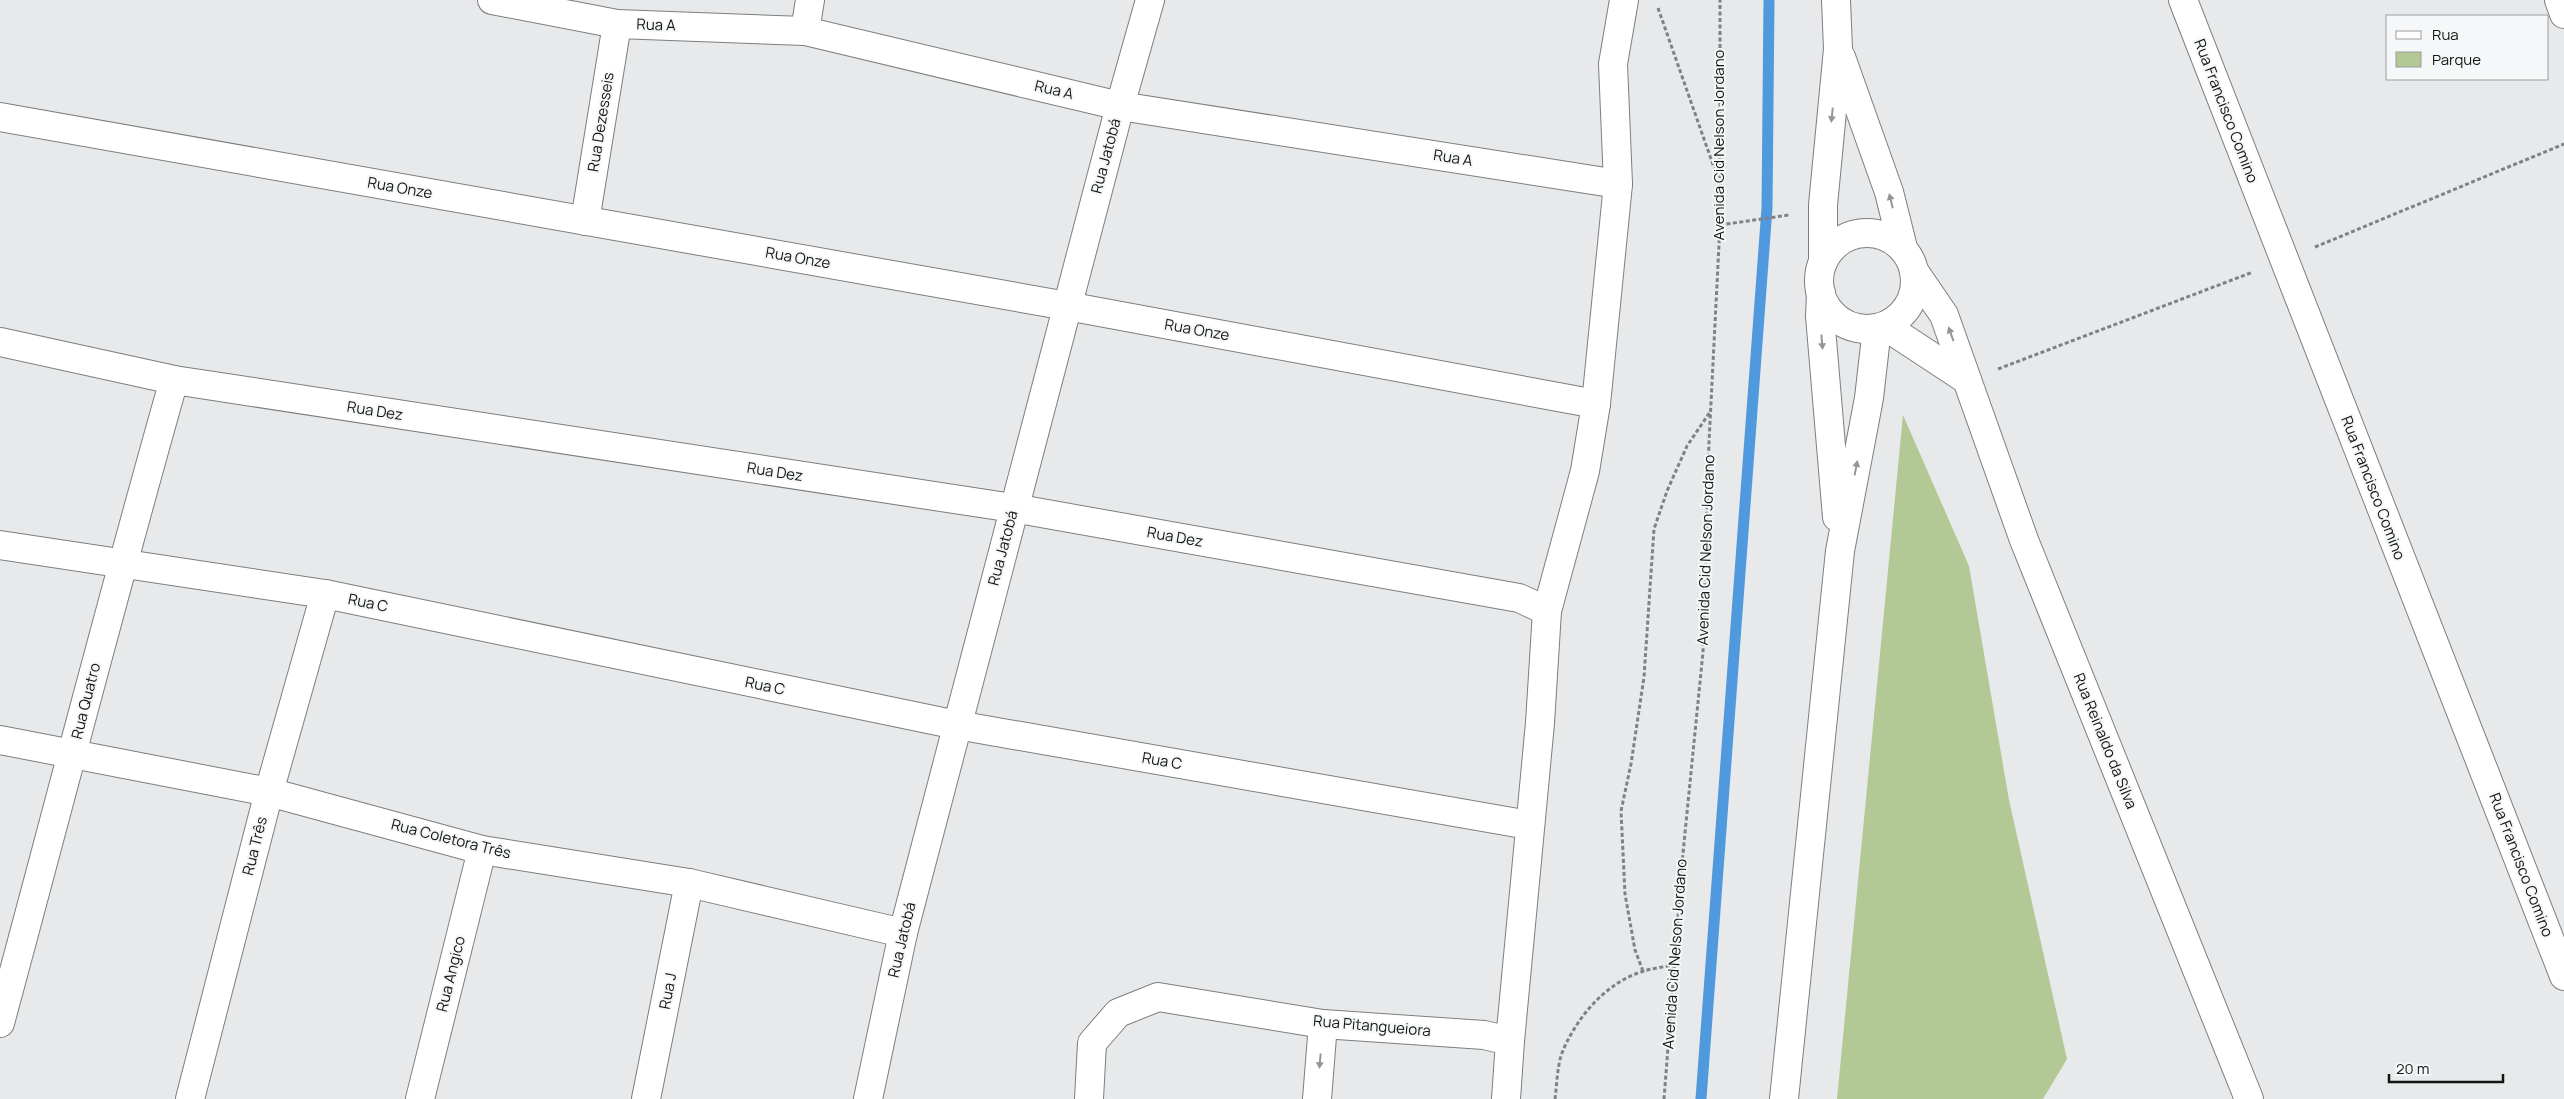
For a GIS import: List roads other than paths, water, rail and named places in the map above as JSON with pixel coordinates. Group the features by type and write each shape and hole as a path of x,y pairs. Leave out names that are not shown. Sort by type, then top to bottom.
{"street":[{"name":"Rua A","path":"492,0 617,24 805,31 1120,106 1618,184"},
{"path":"805,31 810,0"},
{"name":"Rua Jatobá","path":"868,1099 903,933 1067,306 1150,0"},
{"path":"1506,1099 1540,723 1547,611 1585,471 1596,404 1618,184 1614,64 1624,0"},
{"path":"1836,0 1838,49 1823,205 1823,262 1820,273 1820,316 1840,551"},
{"name":"Rua Francisco Comino","path":"2183,0 2564,976"},
{"path":"2559,0 2564,14"},
{"name":"Rua Dezesseis","path":"585,221 617,24"},
{"path":"1821,294 1825,305 1842,322 1853,327 1881,327 1899,317 1910,304 1915,288 1909,260 1889,192 1838,49"},
{"name":"Rua Onze","path":"0,117 1067,306 1596,404"},
{"path":"1823,262 1832,249 1844,239 1859,234 1875,233 1890,238 1909,260"},
{"name":"Rua Reinaldo da Silva","path":"1909,260 1944,315 2024,540 2249,1099"},
{"path":"1881,327 1967,380"},
{"path":"1784,1099 1840,551 1881,327"},
{"name":"Rua Dez","path":"0,342 174,380 1014,508 1520,598 1547,611"},
{"name":"Rua Quatro","path":"0,1022 73,754 121,565 174,380"},
{"name":"Rua C","path":"0,545 121,565 325,594 957,725 1530,825"},
{"name":"Rua Três","path":"190,1099 269,792 325,594"},
{"name":"Rua Coletora Três","path":"0,740 269,792 482,850 689,883 903,933"},
{"name":"Rua Angico","path":"420,1099 482,850"},
{"name":"Rua J","path":"646,1099 689,883"},
{"name":"Rua Pitangueiora","path":"1089,1099 1092,1043 1118,1013 1158,998 1323,1024 1484,1035 1510,1041"},
{"path":"1317,1099 1323,1024"}],"waterway":[{"path":"1701,1099 1767,208 1769,0"}]}
